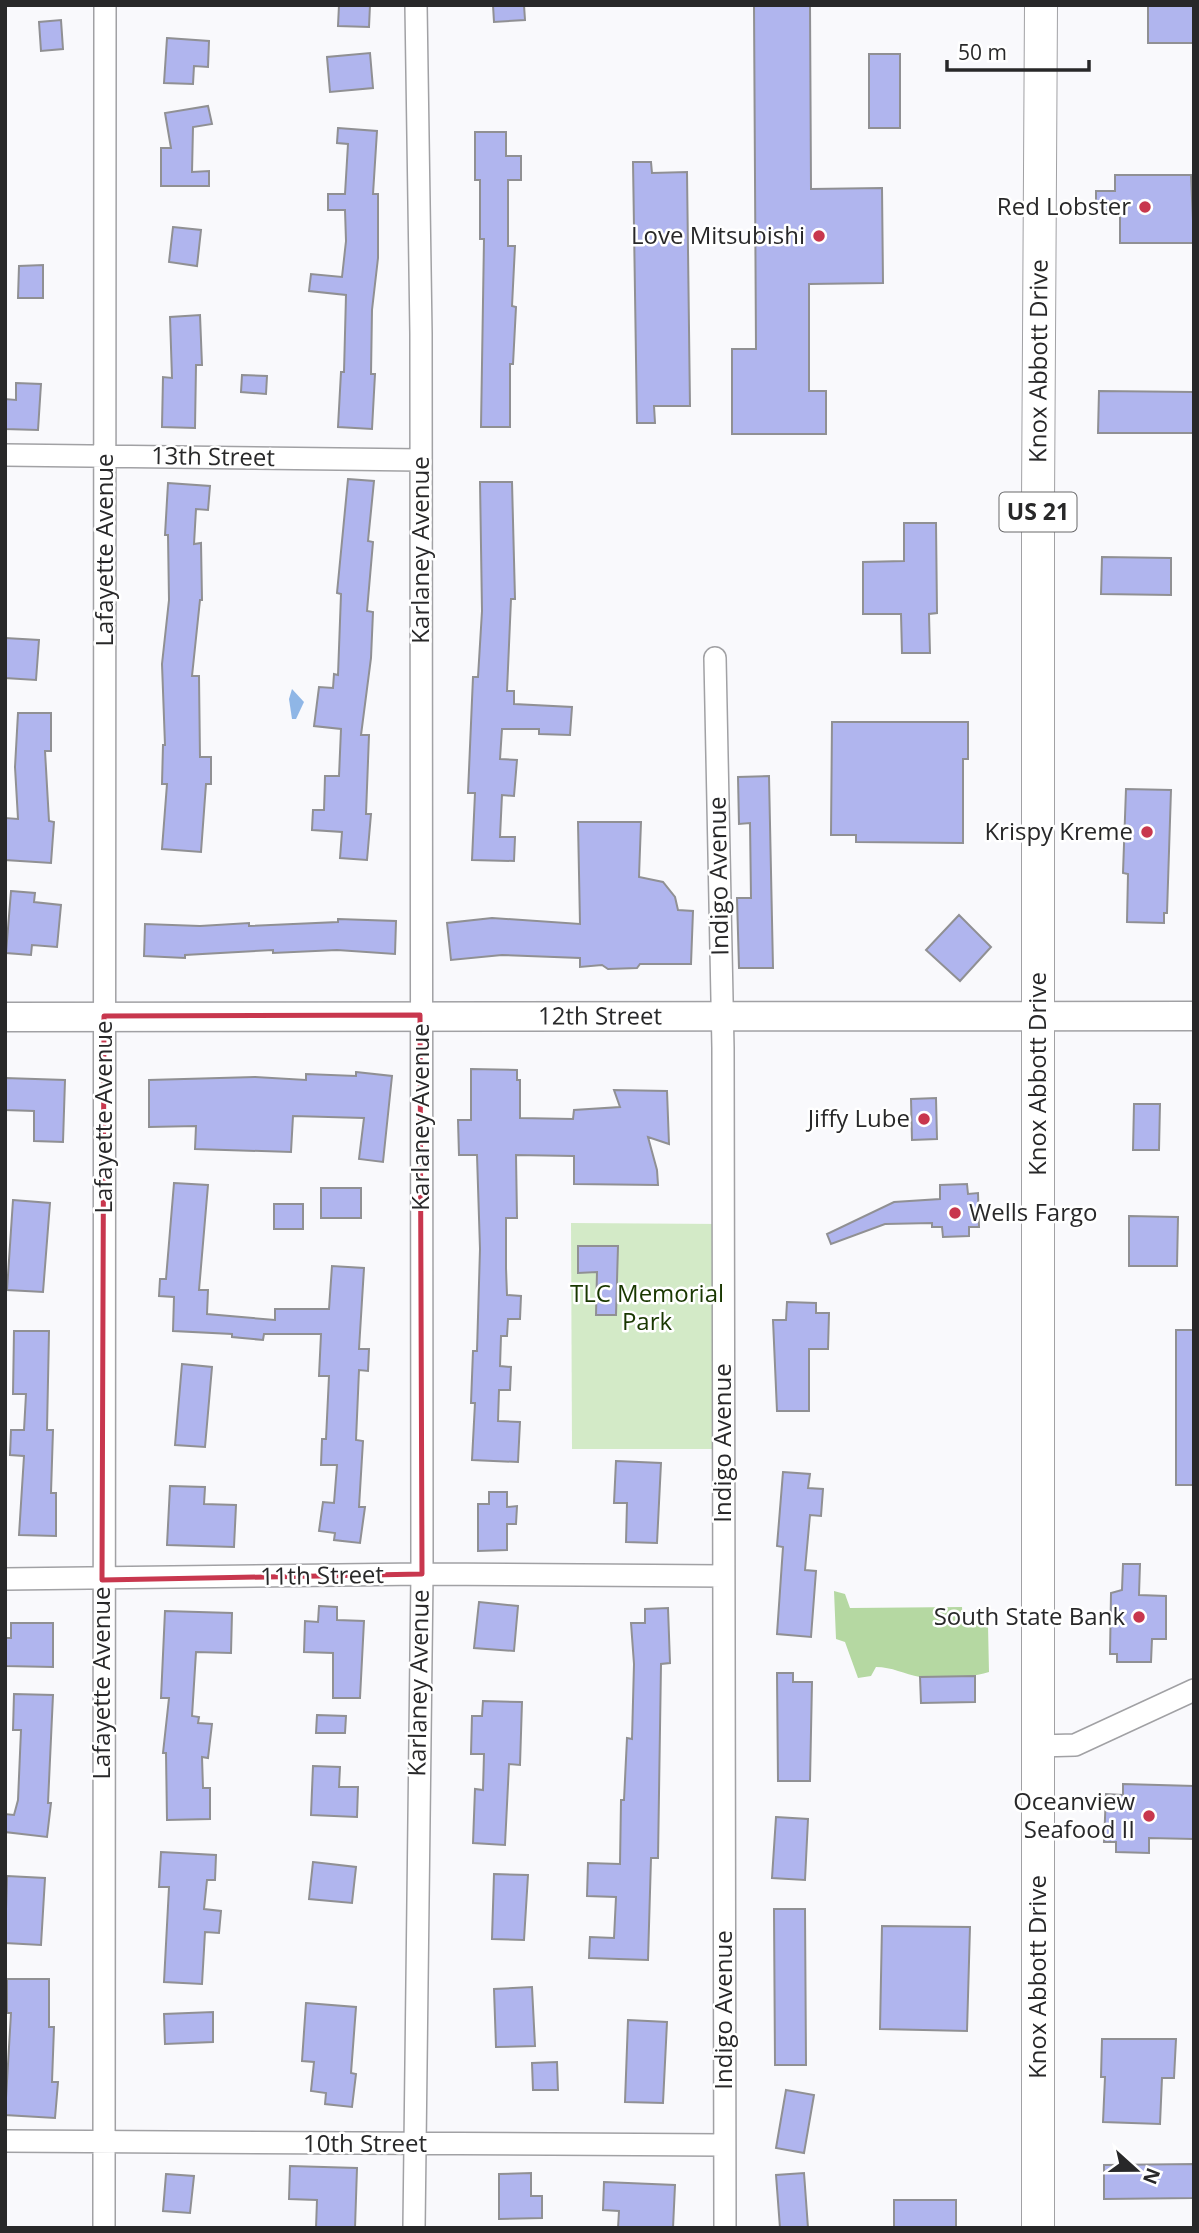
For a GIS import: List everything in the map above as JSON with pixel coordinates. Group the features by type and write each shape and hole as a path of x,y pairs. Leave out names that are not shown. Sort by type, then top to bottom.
{"main road":[{"name":"Knox Abbott Drive","path":"1038,2228 1041,5"},
{"name":"12th Street","path":"5,1017 1194,1016"}],"street":[{"name":"Lafayette Avenue","path":"104,2228 102,1580 105,5"},
{"name":"Karlaney Avenue","path":"414,2228 422,1574 422,460 416,5"},
{"name":"13th Street","path":"5,455 422,460"},
{"name":"Indigo Avenue","path":"715,657 722,1018 724,2228"},
{"name":"11th Street","path":"5,1579 102,1580 422,1574 723,1576"},
{"path":"1038,1746 1075,1745 1194,1690"},
{"name":"10th Street","path":"5,2141 724,2145"}],"highlighted area":[{"path":"420,1015 422,1574 102,1580 104,1016"}],"green space":[{"name":"TLC Memorial Park","path":"571,1223 723,1224 723,1449 572,1449"},
{"path":"834,1591 845,1594 850,1608 962,1607 963,1623 988,1625 989,1672 964,1677 937,1678 876,1667 871,1676 858,1678 845,1642 836,1639"}],"water":[{"path":"292,689 304,702 296,719 292,719 289,699"}],"building":[{"path":"339,5 370,5 369,27 338,26"},
{"path":"493,5 524,5 525,20 494,22"},
{"name":"Love Mitsubishi","path":"754,5 810,5 811,189 882,188 883,283 809,284 809,391 826,391 826,434 732,434 732,349 756,349"},
{"path":"1148,5 1194,5 1194,43 1148,43"},
{"path":"61,20 63,49 41,51 39,22"},
{"path":"167,38 209,41 208,67 194,66 193,84 164,83"},
{"path":"370,53 373,88 330,92 327,57"},
{"path":"869,54 900,54 900,128 869,128"},
{"path":"208,106 212,124 193,127 192,172 209,171 209,186 161,186 161,148 171,148 165,113"},
{"path":"338,128 377,131 373,194 378,194 378,258 372,310 371,374 375,374 372,429 338,427 341,372 344,372 346,295 309,291 311,274 342,277 346,241 345,210 328,210 328,194 345,194 348,144 337,143"},
{"path":"475,132 506,132 506,156 521,156 521,180 508,180 508,246 515,246 512,306 516,307 513,364 510,364 510,427 481,427 484,239 480,239 480,180 475,180"},
{"path":"633,162 651,162 652,173 687,172 690,406 654,406 655,423 637,423"},
{"name":"Red Lobster","path":"1115,175 1191,175 1194,243 1120,243 1120,210 1096,210 1096,191 1115,191"},
{"path":"173,227 201,230 197,266 169,262"},
{"path":"43,265 43,298 18,298 19,266"},
{"path":"200,315 202,365 196,365 195,428 162,427 163,377 172,378 170,317"},
{"path":"242,375 267,376 266,394 241,392"},
{"path":"16,383 41,384 38,430 5,429 5,399 16,400"},
{"path":"1099,391 1194,392 1194,433 1098,433"},
{"path":"348,479 374,481 368,541 373,542 367,611 373,612 371,658 361,735 369,735 366,814 371,814 367,860 340,858 342,832 312,830 313,810 324,810 325,776 339,776 341,729 314,726 319,687 333,688 334,674 338,675 341,594 337,593"},
{"path":"480,482 512,482 515,599 511,599 507,691 514,691 514,704 572,707 570,735 539,734 539,729 502,729 500,759 517,760 514,796 502,795 500,837 515,837 514,861 472,860 475,793 468,793 473,677 478,677 482,611"},
{"path":"168,483 210,486 208,510 196,509 194,544 201,543 202,600 192,676 199,676 200,757 211,757 211,784 206,784 201,852 162,849 167,784 162,784 165,745 162,664 169,600 168,535 165,535"},
{"path":"904,523 936,523 937,613 929,614 930,653 902,653 901,614 863,614 863,562 904,561"},
{"path":"1102,557 1171,558 1171,595 1101,594"},
{"path":"5,638 39,640 36,680 5,678"},
{"path":"18,713 51,713 51,751 45,751 49,821 54,822 51,863 5,860 5,818 18,819 15,767"},
{"path":"832,722 968,722 968,759 963,759 963,843 856,842 856,835 831,835"},
{"path":"769,776 773,968 739,968 737,898 751,898 750,823 739,824 738,777"},
{"name":"Krispy Kreme","path":"1126,789 1171,790 1167,913 1164,913 1164,923 1127,922 1128,874 1123,873"},
{"path":"578,822 641,822 639,877 663,882 675,897 678,910 693,911 691,964 640,964 637,968 608,969 602,965 580,967 580,958 502,955 451,960 447,923 492,918 580,924"},
{"path":"11,891 35,893 34,902 61,905 57,947 32,945 31,955 6,953"},
{"path":"959,915 991,947 960,981 926,950"},
{"path":"338,919 396,921 395,954 337,950 273,953 273,950 185,955 185,958 144,956 145,924 200,926 249,923 249,926 338,922"},
{"path":"471,1069 517,1070 517,1080 520,1080 520,1118 573,1119 574,1110 620,1107 614,1090 667,1091 669,1144 648,1137 658,1185 574,1184 574,1156 516,1155 517,1218 506,1218 506,1268 507,1295 521,1296 520,1319 508,1319 507,1336 501,1336 500,1366 511,1367 510,1390 499,1390 498,1421 520,1422 518,1462 472,1460 475,1403 471,1403 473,1351 477,1351 480,1249 477,1155 459,1155 458,1120 471,1120"},
{"path":"356,1072 392,1076 383,1162 359,1159 364,1118 293,1116 291,1152 195,1149 196,1126 149,1127 149,1080 255,1077 306,1080 306,1074 356,1076"},
{"path":"5,1078 65,1080 63,1142 34,1141 34,1111 5,1110"},
{"name":"Jiffy Lube","path":"936,1098 937,1139 912,1140 911,1099"},
{"path":"1134,1104 1160,1104 1159,1150 1133,1150"},
{"path":"174,1183 208,1185 199,1290 208,1290 207,1314 275,1320 275,1309 329,1309 332,1266 364,1268 359,1349 369,1349 368,1371 359,1370 356,1440 363,1441 359,1507 365,1507 360,1543 334,1540 335,1533 319,1531 323,1502 334,1503 337,1465 321,1465 322,1439 326,1439 329,1376 319,1376 321,1334 264,1334 263,1340 232,1337 232,1334 173,1331 174,1297 159,1296 160,1279 166,1279"},
{"path":"967,1184 968,1194 978,1193 979,1227 969,1227 969,1236 943,1237 942,1227 932,1227 932,1223 885,1224 831,1244 827,1234 894,1202 940,1199 940,1185"},
{"path":"321,1188 361,1188 361,1218 321,1218"},
{"path":"13,1200 50,1203 43,1292 7,1290"},
{"path":"274,1204 303,1204 303,1229 274,1229"},
{"path":"1129,1216 1178,1217 1177,1266 1129,1266"},
{"path":"578,1246 618,1246 616,1315 596,1315 597,1272 578,1273"},
{"path":"787,1302 816,1303 816,1313 829,1313 828,1349 809,1349 809,1411 777,1411 773,1320 786,1320"},
{"path":"1176,1330 1194,1330 1194,1485 1176,1485"},
{"path":"14,1331 49,1331 47,1430 53,1430 51,1493 56,1493 56,1536 19,1535 24,1456 10,1455 11,1430 24,1430 26,1394 13,1394"},
{"path":"182,1364 212,1367 205,1447 175,1445"},
{"path":"616,1461 661,1463 657,1543 626,1542 627,1503 614,1503"},
{"path":"783,1472 810,1474 808,1488 823,1489 821,1516 810,1515 805,1570 816,1571 811,1637 777,1634 783,1547 777,1546"},
{"path":"170,1486 205,1487 204,1504 236,1505 234,1547 167,1545"},
{"path":"489,1492 507,1492 507,1507 517,1506 516,1524 507,1524 507,1550 478,1551 478,1504 489,1504"},
{"name":"South State Bank","path":"1123,1564 1140,1564 1139,1595 1166,1596 1166,1639 1152,1639 1151,1662 1117,1662 1117,1654 1110,1654 1111,1593 1122,1590"},
{"path":"479,1602 518,1606 514,1651 474,1648"},
{"path":"319,1606 337,1607 337,1620 364,1621 360,1698 333,1698 333,1653 304,1652 305,1621 318,1622"},
{"path":"668,1608 670,1663 661,1664 658,1858 651,1858 648,1960 589,1958 590,1937 614,1938 616,1897 587,1896 588,1863 620,1864 621,1800 624,1800 627,1738 632,1739 634,1664 631,1623 645,1623 645,1609"},
{"path":"165,1611 232,1613 231,1653 196,1652 192,1716 199,1717 198,1723 212,1724 208,1758 202,1757 203,1788 210,1788 210,1819 167,1820 166,1753 163,1753 169,1698 161,1698"},
{"path":"11,1623 53,1623 53,1667 5,1666 5,1638 11,1638"},
{"path":"777,1673 793,1673 793,1682 812,1682 810,1781 778,1781"},
{"path":"975,1676 975,1702 921,1703 920,1677"},
{"path":"14,1694 53,1695 48,1803 51,1803 47,1837 5,1832 5,1814 14,1815 18,1800 21,1730 13,1730"},
{"path":"483,1701 522,1702 520,1765 509,1764 505,1845 473,1843 475,1789 483,1790 484,1754 471,1754 472,1716 482,1716"},
{"path":"317,1715 346,1716 345,1733 316,1733"},
{"path":"313,1766 340,1767 339,1787 358,1787 357,1817 311,1815"},
{"name":"Oceanview Seafood II","path":"1123,1784 1194,1786 1194,1839 1149,1838 1149,1853 1116,1852 1116,1842 1104,1842 1106,1794 1123,1795"},
{"path":"776,1817 808,1819 805,1880 772,1878"},
{"path":"161,1852 216,1855 215,1880 207,1880 204,1909 221,1911 219,1933 205,1932 202,1984 164,1982 169,1887 159,1887"},
{"path":"313,1862 356,1867 352,1903 309,1899"},
{"path":"494,1874 528,1875 524,1940 492,1939"},
{"path":"7,1876 45,1878 41,1945 5,1943"},
{"path":"774,1909 805,1909 806,2065 775,2065"},
{"path":"882,1926 970,1927 967,2031 880,2029"},
{"path":"7,1979 49,1979 49,2027 54,2027 52,2082 58,2082 55,2118 5,2115 11,2013 7,2013"},
{"path":"532,1987 535,2046 496,2047 494,1989"},
{"path":"306,2003 356,2007 351,2073 356,2074 352,2107 325,2104 326,2093 311,2091 314,2062 302,2061"},
{"path":"213,2012 213,2042 165,2044 164,2014"},
{"path":"628,2020 667,2022 663,2103 625,2102"},
{"path":"1102,2039 1176,2039 1174,2078 1162,2078 1160,2124 1103,2122 1105,2077 1101,2077"},
{"path":"557,2062 558,2090 533,2090 532,2063"},
{"path":"786,2090 814,2095 804,2153 776,2148"},
{"path":"1194,2164 1194,2198 1104,2199 1104,2165"},
{"path":"290,2166 357,2168 355,2228 316,2228 317,2200 289,2199"},
{"path":"531,2173 531,2196 542,2196 542,2218 499,2219 499,2174"},
{"path":"804,2173 808,2228 780,2228 776,2175"},
{"path":"166,2174 194,2176 190,2213 163,2211"},
{"path":"604,2182 675,2185 673,2228 618,2228 619,2211 603,2210"},
{"path":"894,2200 956,2200 956,2228 894,2228"}],"place":[{"name":"Red Lobster","path":"1145,207"},
{"name":"Love Mitsubishi","path":"819,236"},
{"name":"Krispy Kreme","path":"1147,832"},
{"name":"Jiffy Lube","path":"924,1119"},
{"name":"Wells Fargo","path":"955,1213"},
{"name":"South State Bank","path":"1139,1617"},
{"name":"Oceanview Seafood II","path":"1149,1816"}]}
